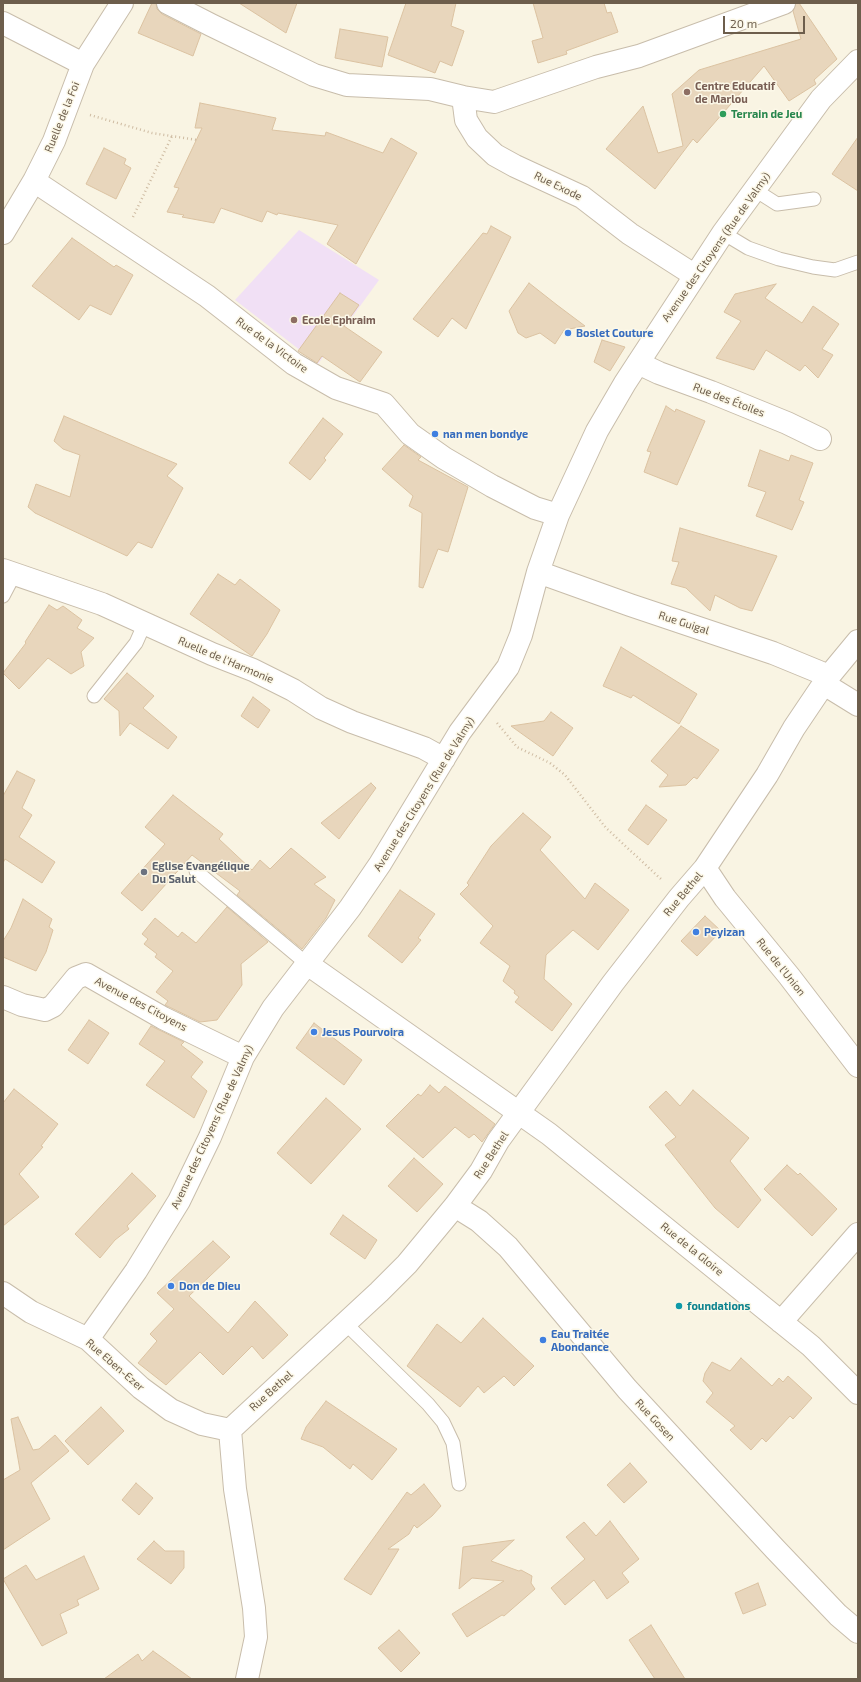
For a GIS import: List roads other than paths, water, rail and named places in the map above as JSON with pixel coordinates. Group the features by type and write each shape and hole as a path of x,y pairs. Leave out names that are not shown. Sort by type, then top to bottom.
{"street":[{"name":"Ruelle de la Foi","path":"3,233 34,181 67,108 83,64 122,3"},
{"path":"168,3 211,26 314,74 340,83 347,85 430,89 463,97 494,102 596,67 639,56 689,39 784,3"},
{"path":"3,23 83,64"},
{"name":"Avenue des Citoyens (Rue de Valmy)","path":"88,1339 136,1271 179,1201 210,1136 243,1057 273,1008 306,963 350,908 380,864 460,732 479,709 508,667 521,635 538,572 558,515 597,431 638,363 694,275 821,100 856,69"},
{"name":"Rue Exode","path":"463,97 466,120 477,138 495,155 515,166 582,197 630,234 694,275"},
{"name":"Rue de la Victoire","path":"34,181 207,296 294,364 336,388 384,404 410,434 444,458 492,486 535,508 558,515"},
{"name":"Rue des Étoiles","path":"638,363 659,373 712,392 787,423 820,439"},
{"name":"Ruelle de l'Harmonie","path":"8,572 102,604 212,654 253,670 293,690 321,708 352,722 424,748 444,759"},
{"name":"Rue Guigal","path":"538,572 630,605 773,653 826,680 858,705"},
{"name":"Rue Bethel","path":"230,1430 346,1324 407,1264 455,1206 481,1171 498,1141 613,984 679,898 705,868 767,776 794,728 826,680 858,641"},
{"name":"Rue de l'Union","path":"705,868 725,898 789,976 858,1066"},
{"name":"Rue de la Gloire","path":"306,963 549,1134 811,1346 858,1393"},
{"name":"Avenue des Citoyens","path":"3,997 22,1005 45,1010 53,1006 76,978 86,974 163,1018 243,1057"},
{"name":"Rue Gosen","path":"455,1206 478,1221 508,1247 627,1390 775,1549 838,1615 858,1632"},
{"path":"781,1322 858,1234"},
{"name":"Rue Eben-Ezer","path":"3,1293 31,1312 88,1339 141,1388 171,1410 202,1424 230,1430"},
{"path":"230,1430 236,1496 254,1608 256,1637 247,1679"}],"lane":[{"path":"755,190 777,204 814,198"},
{"path":"724,233 748,248 813,267 835,270 858,262"},
{"path":"3,596 8,572"},
{"path":"94,696 136,643 144,624"},
{"path":"196,871 306,963"},
{"path":"346,1324 428,1404 444,1422 453,1443 459,1484"}],"place":[{"name":"Centre Educatif de Marlou","path":"687,92"},
{"name":"Terrain de Jeu","path":"723,114"},
{"name":"Ecole Ephraim","path":"294,320"},
{"name":"Boslet Couture","path":"568,333"},
{"name":"nan men bondye","path":"435,434"},
{"name":"Eglise Evangélique Du Salut","path":"144,872"},
{"name":"Peyizan","path":"696,932"},
{"name":"Jesus Pourvoira","path":"314,1032"},
{"name":"Don de Dieu","path":"171,1286"},
{"name":"foundations","path":"679,1306"},
{"name":"Eau Traitée Abondance","path":"543,1340"}]}
